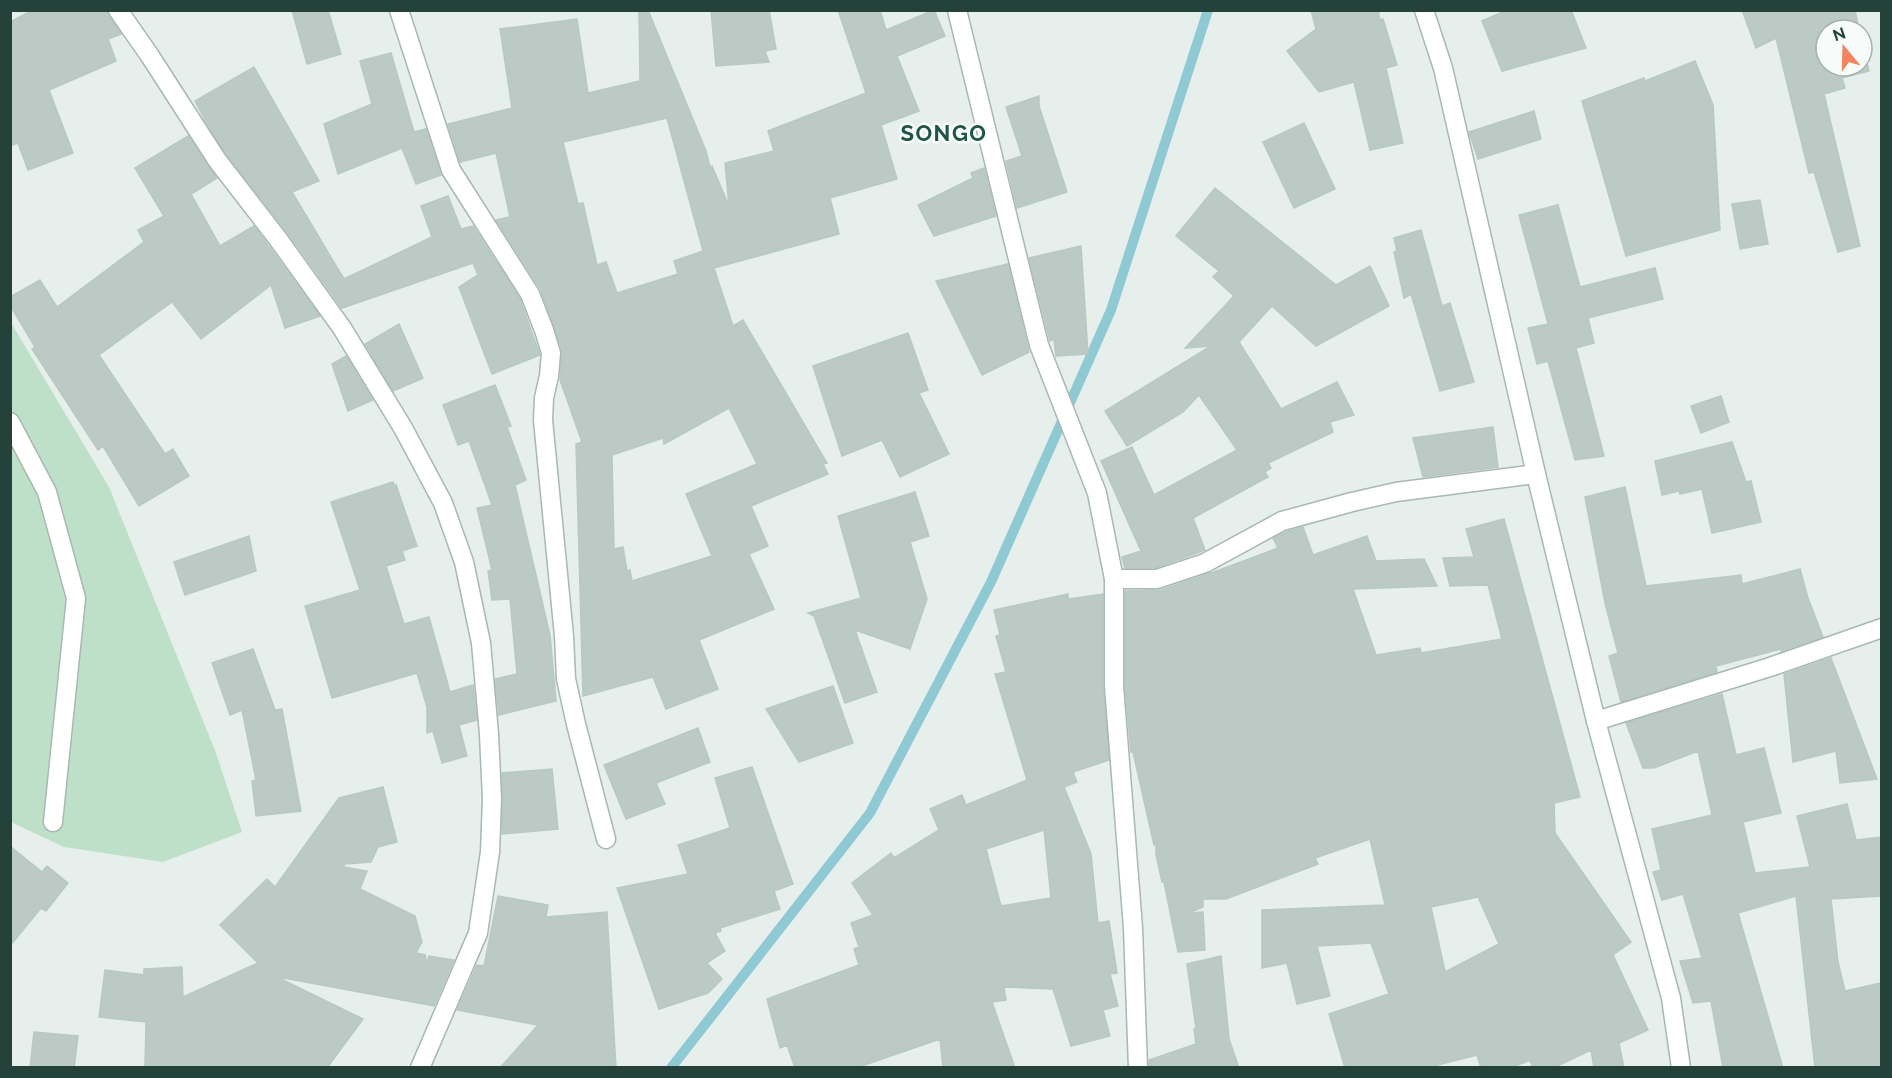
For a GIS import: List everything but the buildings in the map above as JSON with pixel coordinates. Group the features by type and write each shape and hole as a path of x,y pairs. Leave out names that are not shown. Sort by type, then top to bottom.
{"street":[{"path":"118,10 217,160 342,328 403,428 443,503 464,562 481,643 490,755 490,852 478,933 420,1068"},
{"path":"399,10 451,170 530,294 551,353 543,420 564,636 566,679 606,839"},
{"path":"957,10 1033,321 1054,385 1097,493 1114,579 1114,686 1133,928 1138,1068"},
{"path":"1424,10 1443,68 1536,474 1596,721 1671,998 1681,1068"},
{"path":"10,422 47,492 76,598 53,822"},
{"path":"1114,579 1157,579 1205,563 1282,521 1352,502 1396,492 1536,474"},
{"path":"1596,721 1770,667 1881,628"}],"green space":[{"path":"10,321 109,487 216,753 242,832 163,862 64,847 11,822"}],"waterway":[{"path":"671,1068 870,813 991,582 1111,310 1208,10"}],"district":[{"name":"SONGO","path":"944,133"}]}
